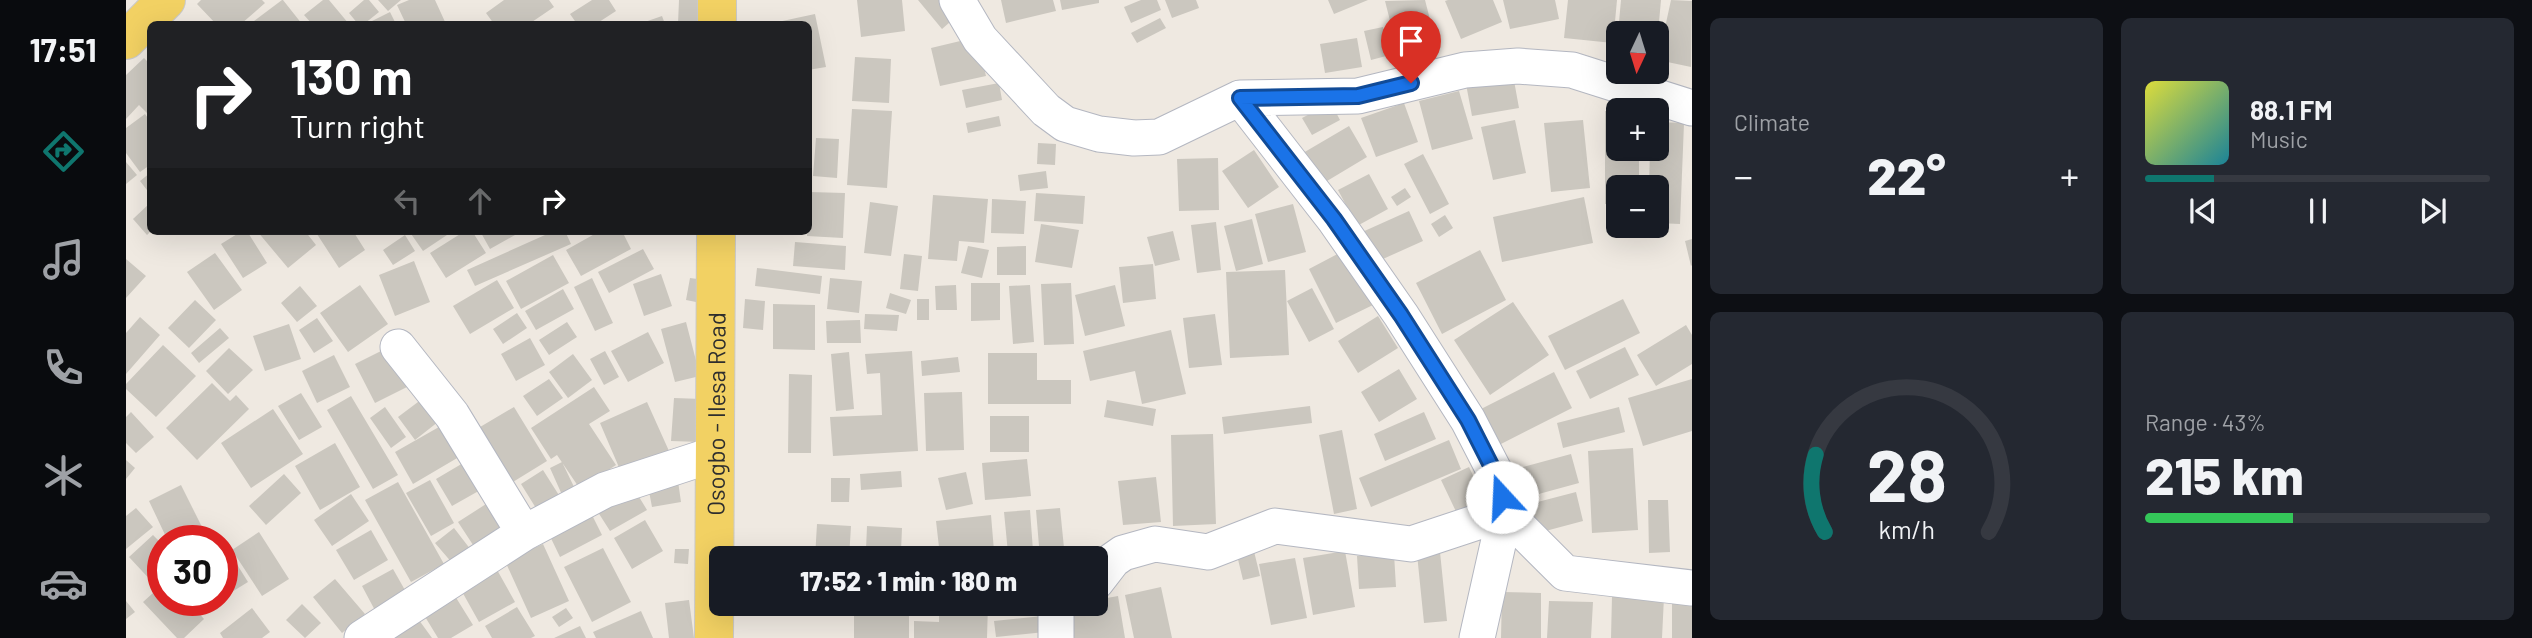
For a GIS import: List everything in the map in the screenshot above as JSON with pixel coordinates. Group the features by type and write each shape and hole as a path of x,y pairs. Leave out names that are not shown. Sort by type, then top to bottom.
{"main road":[{"path":"126,40 166,0"},
{"path":"717,0 717,21"},
{"name":"Osogbo - Ilesa Road","path":"713,638 716,235"}],"street":[{"path":"957,0 980,39 1046,110 1066,124 1099,134 1134,138 1160,137 1240,98 1358,96 1465,70 1518,66 1572,70 1692,108"},
{"path":"1240,98 1334,219 1401,315 1468,420 1499,481 1505,513 1477,638"},
{"path":"398,347 452,415 524,533"},
{"path":"362,638 524,533 605,491 715,454"},
{"path":"1108,566 1123,553 1155,544 1208,552 1275,526 1411,544 1505,513"},
{"path":"1505,513 1565,573 1692,588"},
{"path":"1056,616 1056,638"}],"building":[{"path":"201,0 262,0 265,3 244,21 213,21 197,4"},
{"path":"282,0 300,21 254,21"},
{"path":"323,0 329,0 346,21 309,21 304,15"},
{"path":"364,0 369,0 379,12 368,21 356,21 349,13"},
{"path":"378,0 401,0 388,11"},
{"path":"409,0 435,0 445,21 405,21 397,5"},
{"path":"504,0 549,0 554,7 533,21 492,21 486,13"},
{"path":"592,0 609,0 616,11 601,21 575,21 570,14"},
{"path":"679,0 698,0 697,21 678,21"},
{"path":"857,0 902,0 905,31 861,37"},
{"path":"918,0 943,0 957,16 942,29"},
{"path":"1001,0 1053,0 1056,11 1006,23"},
{"path":"1060,0 1099,0 1099,3 1062,10"},
{"path":"1141,0 1157,0 1161,10 1131,23 1124,7"},
{"path":"1165,0 1196,0 1199,8 1172,18"},
{"path":"1328,0 1368,0 1334,14"},
{"path":"1425,0 1437,47 1399,56 1385,1"},
{"path":"1493,0 1502,22 1461,39 1445,1"},
{"path":"1503,0 1555,0 1559,19 1510,29"},
{"path":"1568,0 1617,0 1615,21 1606,21 1606,42 1564,38"},
{"path":"1621,0 1661,0 1659,21 1619,21"},
{"path":"1671,0 1692,1 1691,67 1670,63 1670,21 1666,21"},
{"path":"390,12 394,21 372,21"},
{"path":"815,14 826,67 812,69 812,21 782,21"},
{"path":"662,16 664,21 648,21"},
{"path":"1160,18 1166,28 1137,43 1131,33"},
{"path":"1383,27 1390,55 1371,60 1364,31"},
{"path":"977,37 986,76 940,86 931,48"},
{"path":"1357,38 1362,67 1325,73 1320,44"},
{"path":"855,57 891,59 889,103 852,101"},
{"path":"144,58 147,61 147,113 139,105 126,119 126,75"},
{"path":"1513,75 1519,108 1472,116 1466,84"},
{"path":"999,83 1002,100 966,108 962,90"},
{"path":"1459,91 1473,139 1432,150 1419,101"},
{"path":"1331,103 1340,120 1312,135 1302,118"},
{"path":"1404,103 1418,142 1376,157 1361,118"},
{"path":"852,109 892,111 887,188 847,185"},
{"path":"1606,111 1606,161 1639,161 1639,175 1606,175 1605,204"},
{"path":"145,114 147,117 147,167 140,172 126,153 126,128"},
{"path":"999,116 1001,126 968,133 966,123"},
{"path":"1515,120 1526,173 1493,180 1481,127"},
{"path":"1583,120 1590,188 1551,192 1544,123"},
{"path":"1669,122 1684,123 1680,224 1669,224 1669,175 1649,175 1650,161 1669,161"},
{"path":"1349,126 1367,157 1322,184 1303,153"},
{"path":"816,138 839,139 837,178 813,176"},
{"path":"1038,143 1056,144 1055,165 1037,164"},
{"path":"1254,150 1279,187 1248,208 1222,171"},
{"path":"1423,154 1449,204 1430,214 1404,164"},
{"path":"1218,158 1219,210 1179,211 1177,159"},
{"path":"126,162 137,175 126,184"},
{"path":"1046,171 1048,188 1020,191 1018,175"},
{"path":"1369,174 1388,209 1357,226 1338,190"},
{"path":"147,175 147,190 140,181"},
{"path":"1405,188 1411,197 1397,206 1391,197"},
{"path":"812,192 845,193 843,238 807,236 812,235"},
{"path":"1036,193 1085,196 1083,224 1034,221"},
{"path":"933,195 988,199 984,243 959,241 957,261 928,259"},
{"path":"1584,197 1593,243 1502,262 1493,217"},
{"path":"992,199 1026,201 1024,234 991,233"},
{"path":"870,202 898,206 891,256 864,253"},
{"path":"1293,204 1306,252 1268,262 1255,214"},
{"path":"147,206 147,235 133,219"},
{"path":"1409,211 1423,241 1374,263 1360,233"},
{"path":"1445,215 1453,228 1439,237 1431,224"},
{"path":"1252,219 1263,264 1236,271 1224,226"},
{"path":"1216,222 1221,270 1197,273 1191,225"},
{"path":"1041,224 1079,230 1072,268 1035,262"},
{"path":"1173,231 1180,260 1155,266 1147,237"},
{"path":"236,235 250,235 267,263 243,278 221,244"},
{"path":"260,235 308,235 316,245 288,268"},
{"path":"318,235 356,235 365,250 339,268"},
{"path":"405,235 415,251 393,265 383,250"},
{"path":"412,235 447,235 423,251"},
{"path":"459,235 475,235 486,253 446,278 430,253"},
{"path":"482,235 515,235 490,249"},
{"path":"545,235 567,235 571,244 475,286 467,270"},
{"path":"593,235 624,235 631,249 581,276 566,250"},
{"path":"1692,239 1692,265 1691,266 1685,241"},
{"path":"795,242 846,246 845,270 793,266"},
{"path":"968,246 989,250 982,278 961,273"},
{"path":"1026,246 1026,275 997,275 997,247"},
{"path":"643,249 654,269 609,293 598,272"},
{"path":"1347,249 1375,304 1336,323 1309,269"},
{"path":"1480,250 1506,300 1442,334 1416,283"},
{"path":"215,253 242,290 214,310 187,272"},
{"path":"904,254 922,256 918,291 900,289"},
{"path":"553,255 569,283 521,309 506,281"},
{"path":"126,259 146,276 126,298"},
{"path":"414,261 430,302 395,316 379,275"},
{"path":"1153,264 1156,299 1123,303 1119,267"},
{"path":"757,268 822,276 820,294 755,286"},
{"path":"1285,270 1289,355 1230,358 1226,272"},
{"path":"661,274 672,306 644,316 633,284"},
{"path":"592,278 613,323 595,331 574,287"},
{"path":"690,278 705,280 701,303 686,300"},
{"path":"830,278 862,281 859,313 827,309"},
{"path":"497,280 514,308 470,334 453,306"},
{"path":"971,283 1000,283 1000,320 971,321"},
{"path":"1071,283 1074,344 1044,345 1041,284"},
{"path":"360,285 388,324 348,352 320,313"},
{"path":"956,285 957,310 936,310 935,286"},
{"path":"1030,285 1034,342 1013,344 1009,286"},
{"path":"1115,285 1125,326 1085,336 1075,295"},
{"path":"300,286 317,306 297,322 281,303"},
{"path":"1312,288 1334,329 1309,342 1287,301"},
{"path":"563,289 574,309 536,330 525,311"},
{"path":"890,293 911,300 906,314 886,308"},
{"path":"745,299 765,301 763,330 743,328"},
{"path":"917,299 929,299 929,320 917,320"},
{"path":"1623,299 1640,333 1565,370 1548,336"},
{"path":"195,300 216,320 189,348 168,328"},
{"path":"1513,302 1549,355 1490,395 1454,340"},
{"path":"773,304 815,305 815,350 773,349"},
{"path":"517,313 527,328 503,344 493,329"},
{"path":"865,314 899,315 897,331 864,329"},
{"path":"1215,314 1222,365 1189,368 1183,318"},
{"path":"1378,316 1398,348 1358,373 1338,341"},
{"path":"140,317 160,335 126,374 126,333"},
{"path":"317,318 333,341 314,353 299,330"},
{"path":"860,320 861,343 827,343 826,321"},
{"path":"567,322 577,337 549,355 539,340"},
{"path":"686,322 700,376 675,382 661,329"},
{"path":"289,324 301,359 265,371 253,336"},
{"path":"1686,325 1692,335 1692,364 1656,386 1637,355"},
{"path":"220,328 229,338 199,363 191,353"},
{"path":"1171,330 1186,394 1142,404 1135,371 1090,381 1083,351"},
{"path":"648,332 664,363 628,382 611,351"},
{"path":"530,338 545,365 516,381 501,354"},
{"path":"395,344 415,383 375,403 355,364"},
{"path":"163,345 196,376 156,417 126,389 126,384"},
{"path":"1625,347 1639,375 1590,399 1576,371"},
{"path":"229,348 253,370 228,394 206,371"},
{"path":"605,351 619,377 604,385 590,359"},
{"path":"912,351 918,451 833,456 830,417 882,415 880,373 867,374 865,354"},
{"path":"849,352 854,409 836,411 831,354"},
{"path":"988,353 1037,353 1037,380 1071,380 1071,404 988,404"},
{"path":"573,354 592,380 568,398 549,372"},
{"path":"334,355 350,387 317,403 302,371"},
{"path":"958,357 960,372 922,376 921,361"},
{"path":"1399,369 1417,399 1379,422 1361,392"},
{"path":"1554,372 1572,408 1499,445 1481,409"},
{"path":"789,374 812,375 811,453 788,453"},
{"path":"549,379 563,398 537,416 523,396"},
{"path":"1692,379 1692,431 1643,446 1628,398"},
{"path":"212,383 230,401 236,395 249,409 197,460 166,428"},
{"path":"594,387 610,411 589,424 616,465 580,489 557,455 551,459 531,428"},
{"path":"962,392 964,450 926,451 924,393"},
{"path":"301,393 322,427 299,440 278,406"},
{"path":"351,396 398,475 373,489 327,410"},
{"path":"426,396 443,418 415,440 398,417"},
{"path":"674,398 702,399 700,442 671,441"},
{"path":"1107,400 1156,409 1153,426 1104,417"},
{"path":"647,402 669,451 621,472 600,423"},
{"path":"1310,406 1312,423 1224,434 1222,417"},
{"path":"385,407 406,437 391,448 370,418"},
{"path":"514,407 547,461 508,485 475,430"},
{"path":"1619,407 1625,432 1563,448 1557,423"},
{"path":"273,409 303,454 251,488 221,443"},
{"path":"131,412 154,437 136,453 126,443 126,417"},
{"path":"1424,412 1436,439 1385,461 1374,434"},
{"path":"990,416 1029,416 1029,452 990,452"},
{"path":"446,423 464,454 413,484 395,452"},
{"path":"1342,430 1357,509 1334,514 1319,435"},
{"path":"1213,434 1216,524 1173,526 1171,435"},
{"path":"1449,440 1461,469 1371,507 1359,478"},
{"path":"335,443 360,487 320,510 295,466"},
{"path":"1633,448 1638,530 1592,533 1588,451"},
{"path":"1571,454 1579,483 1524,498 1516,469"},
{"path":"475,456 491,484 452,506 436,479"},
{"path":"1027,459 1031,496 985,500 982,463"},
{"path":"126,460 135,468 126,479"},
{"path":"562,462 576,491 563,497 550,468"},
{"path":"1469,467 1489,509 1461,522 1441,480"},
{"path":"543,470 562,500 539,513 521,484"},
{"path":"901,471 902,487 861,490 860,474"},
{"path":"966,472 973,504 946,510 938,478"},
{"path":"284,474 301,493 266,525 249,506"},
{"path":"1156,477 1161,522 1123,525 1118,481"},
{"path":"831,478 850,478 849,502 831,502"},
{"path":"430,480 454,523 431,536 406,493"},
{"path":"678,481 681,502 652,507 648,486"},
{"path":"398,482 444,564 411,582 365,500"},
{"path":"181,485 201,525 160,525 149,501"},
{"path":"633,487 647,510 610,531 596,509"},
{"path":"1576,492 1583,521 1538,533 1530,504"},
{"path":"351,494 369,521 332,546 314,520"},
{"path":"497,497 514,523 475,548 458,522"},
{"path":"1648,500 1668,500 1670,552 1649,553"},
{"path":"136,508 151,525 147,525 147,532 126,549 126,516"},
{"path":"1060,508 1064,546 1039,546 1036,510"},
{"path":"589,509 602,535 560,557 547,530"},
{"path":"1030,510 1033,546 1007,546 1004,512"},
{"path":"991,515 994,546 939,546 936,521"},
{"path":"645,520 663,551 632,569 614,538"},
{"path":"817,524 851,526 850,546 816,546"},
{"path":"867,526 902,528 901,546 866,546"},
{"path":"454,528 471,550 453,564 435,543"},
{"path":"371,530 388,560 354,580 336,550"},
{"path":"259,532 289,579 262,596 238,559 238,546"},
{"path":"147,540 147,576 129,557"},
{"path":"1252,543 1260,576 1243,580 1235,547"},
{"path":"543,544 569,601 531,618 505,561"},
{"path":"603,548 631,602 592,622 564,567"},
{"path":"675,549 689,549 688,564 674,563"},
{"path":"1345,551 1355,607 1313,615 1303,558"},
{"path":"1440,552 1447,621 1424,623 1417,554"},
{"path":"1394,554 1396,587 1359,589 1357,556"},
{"path":"1295,558 1307,618 1271,625 1259,564"},
{"path":"238,566 248,582 238,588"},
{"path":"496,568 515,602 479,622 460,588"},
{"path":"393,569 410,599 378,616 362,586"},
{"path":"335,579 365,614 342,633 313,597"},
{"path":"1161,587 1172,638 1134,638 1125,595"},
{"path":"1502,592 1541,593 1541,638 1501,638"},
{"path":"455,596 473,625 451,638 438,638 424,615"},
{"path":"1118,596 1125,638 1066,638 1062,616 1108,616 1108,598"},
{"path":"1612,596 1664,597 1662,638 1611,638"},
{"path":"1672,599 1692,599 1692,638 1672,638"},
{"path":"689,600 694,638 669,638 665,603"},
{"path":"126,601 135,612 126,619"},
{"path":"1549,601 1593,602 1591,638 1547,638"},
{"path":"302,604 321,623 305,638 286,620"},
{"path":"517,607 535,636 492,638 485,626"},
{"path":"252,608 270,632 262,638 223,638 220,633"},
{"path":"566,608 573,618 559,627 552,617"},
{"path":"641,611 653,638 596,638 593,632"},
{"path":"156,616 201,616 204,619 184,638 177,638"},
{"path":"416,616 432,638 386,638"},
{"path":"854,616 909,616 909,638 854,638"},
{"path":"939,616 988,616 987,638 914,638 914,621 939,622"},
{"path":"1043,616 1045,632 996,637 994,621"},
{"path":"580,626 586,638 554,638"}],"route":[{"path":"1411,83 1358,96 1240,98 1334,219 1401,315 1468,420 1499,481 1502,497"}]}
